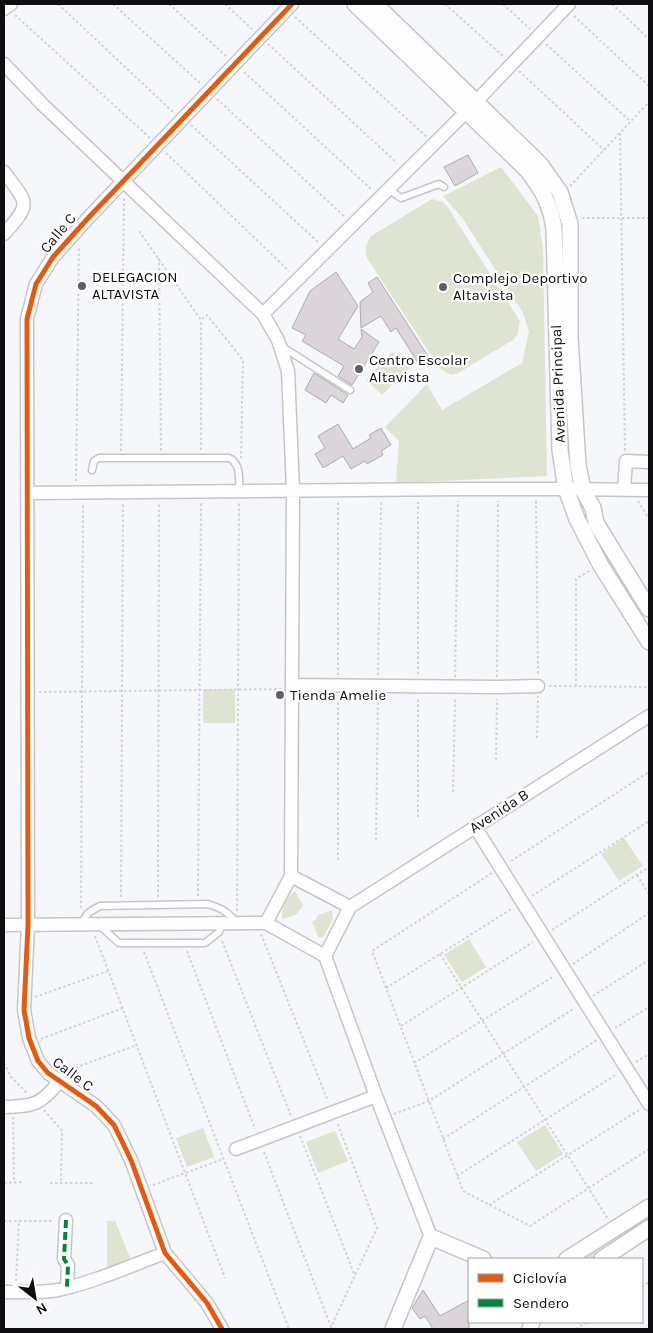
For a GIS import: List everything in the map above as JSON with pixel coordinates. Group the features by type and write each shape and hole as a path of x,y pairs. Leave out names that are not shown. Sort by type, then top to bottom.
{"street":[{"name":"Avenida Principal","path":"355,4 540,164 553,180 561,195 570,224 570,337 578,465 583,490 593,508 596,523 649,609"},
{"name":"Avenida Principal","path":"375,4 471,106 541,187 552,214 560,450 566,489 580,525 600,564 649,642"},
{"path":"264,314 471,106 567,6"},
{"name":"Calle C","path":"222,1329 207,1303 165,1253 131,1160 114,1125 96,1106 56,1078 38,1061 31,1043 24,1010 28,925 28,319 36,284 53,257 290,7"},
{"path":"4,64 43,105 264,314 280,346 288,371 293,490 291,876 261,923"},
{"path":"4,172 20,193 24,203 24,210 4,234"},
{"path":"628,490 626,461 649,462"},
{"path":"29,493 418,489 649,490"},
{"path":"292,687 538,686"},
{"name":"Avenida B","path":"350,907 649,716"},
{"path":"475,827 649,1104"},
{"path":"291,876 350,907 325,956"},
{"path":"4,925 90,924 220,928 237,923 261,923 325,956 376,1096 431,1238 393,1329"},
{"path":"8,1107 21,1107 46,1098 56,1078"},
{"path":"236,1149 376,1096"},
{"path":"569,1258 649,1207"},
{"path":"66,1220 64,1259 68,1265 67,1287"},
{"path":"604,1258 649,1228"},
{"path":"431,1238 481,1258"},
{"path":"10,1292 34,1292 67,1287 165,1253"}],"lane":[{"path":"384,193 400,198 439,184 444,187"},
{"path":"280,346 350,390"},
{"path":"92,470 94,461 99,458 229,458 234,460 237,465 239,491"},
{"path":"220,928 205,944 119,943 90,924 88,913 100,906 208,904 228,912 237,923"}],"path":[{"path":"58,4 327,251"},
{"path":"113,4 354,224"},
{"path":"169,4 384,193"},
{"path":"225,4 407,171"},
{"path":"445,4 604,150"},
{"path":"503,4 631,122"},
{"path":"612,4 649,38"},
{"path":"6,6 158,145 298,280"},
{"path":"567,6 649,86"},
{"path":"290,7 434,143"},
{"path":"561,195 649,102"},
{"path":"620,133 626,461"},
{"path":"121,458 124,181"},
{"path":"568,218 649,218"},
{"path":"79,228 82,691 90,924 225,1278"},
{"path":"139,231 201,320 200,458"},
{"path":"158,258 161,458"},
{"path":"201,320 207,315 243,360 242,457 237,465"},
{"path":"418,489 418,817"},
{"path":"453,792 458,489"},
{"path":"496,760 498,489"},
{"path":"536,489 537,738"},
{"path":"376,840 381,490"},
{"path":"628,490 649,519"},
{"path":"158,905 159,491"},
{"path":"198,904 202,491"},
{"path":"237,923 239,491"},
{"path":"121,906 124,492"},
{"path":"576,686 576,578 600,564"},
{"path":"538,686 649,687"},
{"path":"28,692 292,687"},
{"path":"649,772 372,951 463,1191 530,1226 649,1149"},
{"path":"386,988 649,821"},
{"path":"400,1026 649,867"},
{"path":"637,875 649,894"},
{"path":"414,1063 565,970 649,913"},
{"path":"261,923 377,1228 331,1327 332,1329"},
{"path":"220,928 355,1276"},
{"path":"141,943 289,1329"},
{"path":"440,954 614,1229"},
{"path":"385,1118 429,1101 649,960"},
{"path":"25,1000 108,971"},
{"path":"443,1140 649,1007"},
{"path":"31,1043 122,1008"},
{"path":"56,1078 137,1045"},
{"path":"457,1176 649,1054"},
{"path":"4,1063 12,1077 38,1102 62,1131 61,1183"},
{"path":"489,1205 649,1104"},
{"path":"8,1107 14,1182"},
{"path":"142,1190 223,1158"},
{"path":"4,1183 23,1182"},
{"path":"50,1183 95,1183"},
{"path":"4,1221 66,1220"},
{"path":"10,1292 19,1221"}],"green space":[{"path":"501,167 538,216 543,248 547,476 396,483 399,441 385,427 427,384 442,410 522,363 529,332 523,313 463,219 443,196"},
{"name":"Complejo Deportivo Altavista","path":"432,199 443,202 447,206 520,321 518,334 513,340 458,373 451,375 440,369 367,258 366,252 371,236"},
{"path":"392,352 410,368 382,395 366,380"},
{"path":"203,689 235,689 235,723 203,723"},
{"path":"624,838 643,866 619,881 601,854"},
{"path":"295,891 303,906 297,914 283,919 282,912 285,904"},
{"path":"332,910 333,919 324,936 319,938 312,922 318,915"},
{"path":"469,939 486,967 462,982 444,955"},
{"path":"545,1125 563,1154 536,1171 517,1142"},
{"path":"203,1128 214,1157 187,1167 176,1138"},
{"path":"335,1131 348,1161 318,1173 306,1142"},
{"path":"649,1213 649,1224 594,1258 578,1258"},
{"path":"107,1221 115,1221 133,1265 107,1274"}],"building":[{"path":"468,155 478,173 455,186 444,167"},
{"path":"336,272 358,306 338,339 354,349 362,337 361,329 379,342 352,385 338,376 344,366 302,341 306,335 292,328 310,291"},
{"path":"377,277 428,356 418,363 396,328 391,332 381,316 361,328 360,302 373,292 368,283"},
{"path":"314,373 348,395 343,403 331,395 326,403 305,390"},
{"path":"338,424 353,449 371,438 369,435 381,428 391,445 381,451 383,455 367,464 365,461 351,469 343,456 323,468 315,454 325,448 318,436"},
{"path":"423,1290 440,1316 468,1301 469,1329 433,1329 425,1316 420,1319 412,1308"}],"marked path":[{"path":"66,1220 64,1259 68,1265 67,1287"}],"cycle path":[{"path":"222,1329 207,1303 165,1253 131,1160 114,1125 96,1106 48,1073 38,1061 29,1038 24,1010 28,925 27,319 36,284 53,257 292,4"}],"place":[{"name":"DELEGACION ALTAVISTA","path":"82,286"},
{"name":"Complejo Deportivo Altavista","path":"443,287"},
{"name":"Centro Escolar Altavista","path":"359,369"},
{"name":"Tienda Amelie","path":"280,695"}]}
